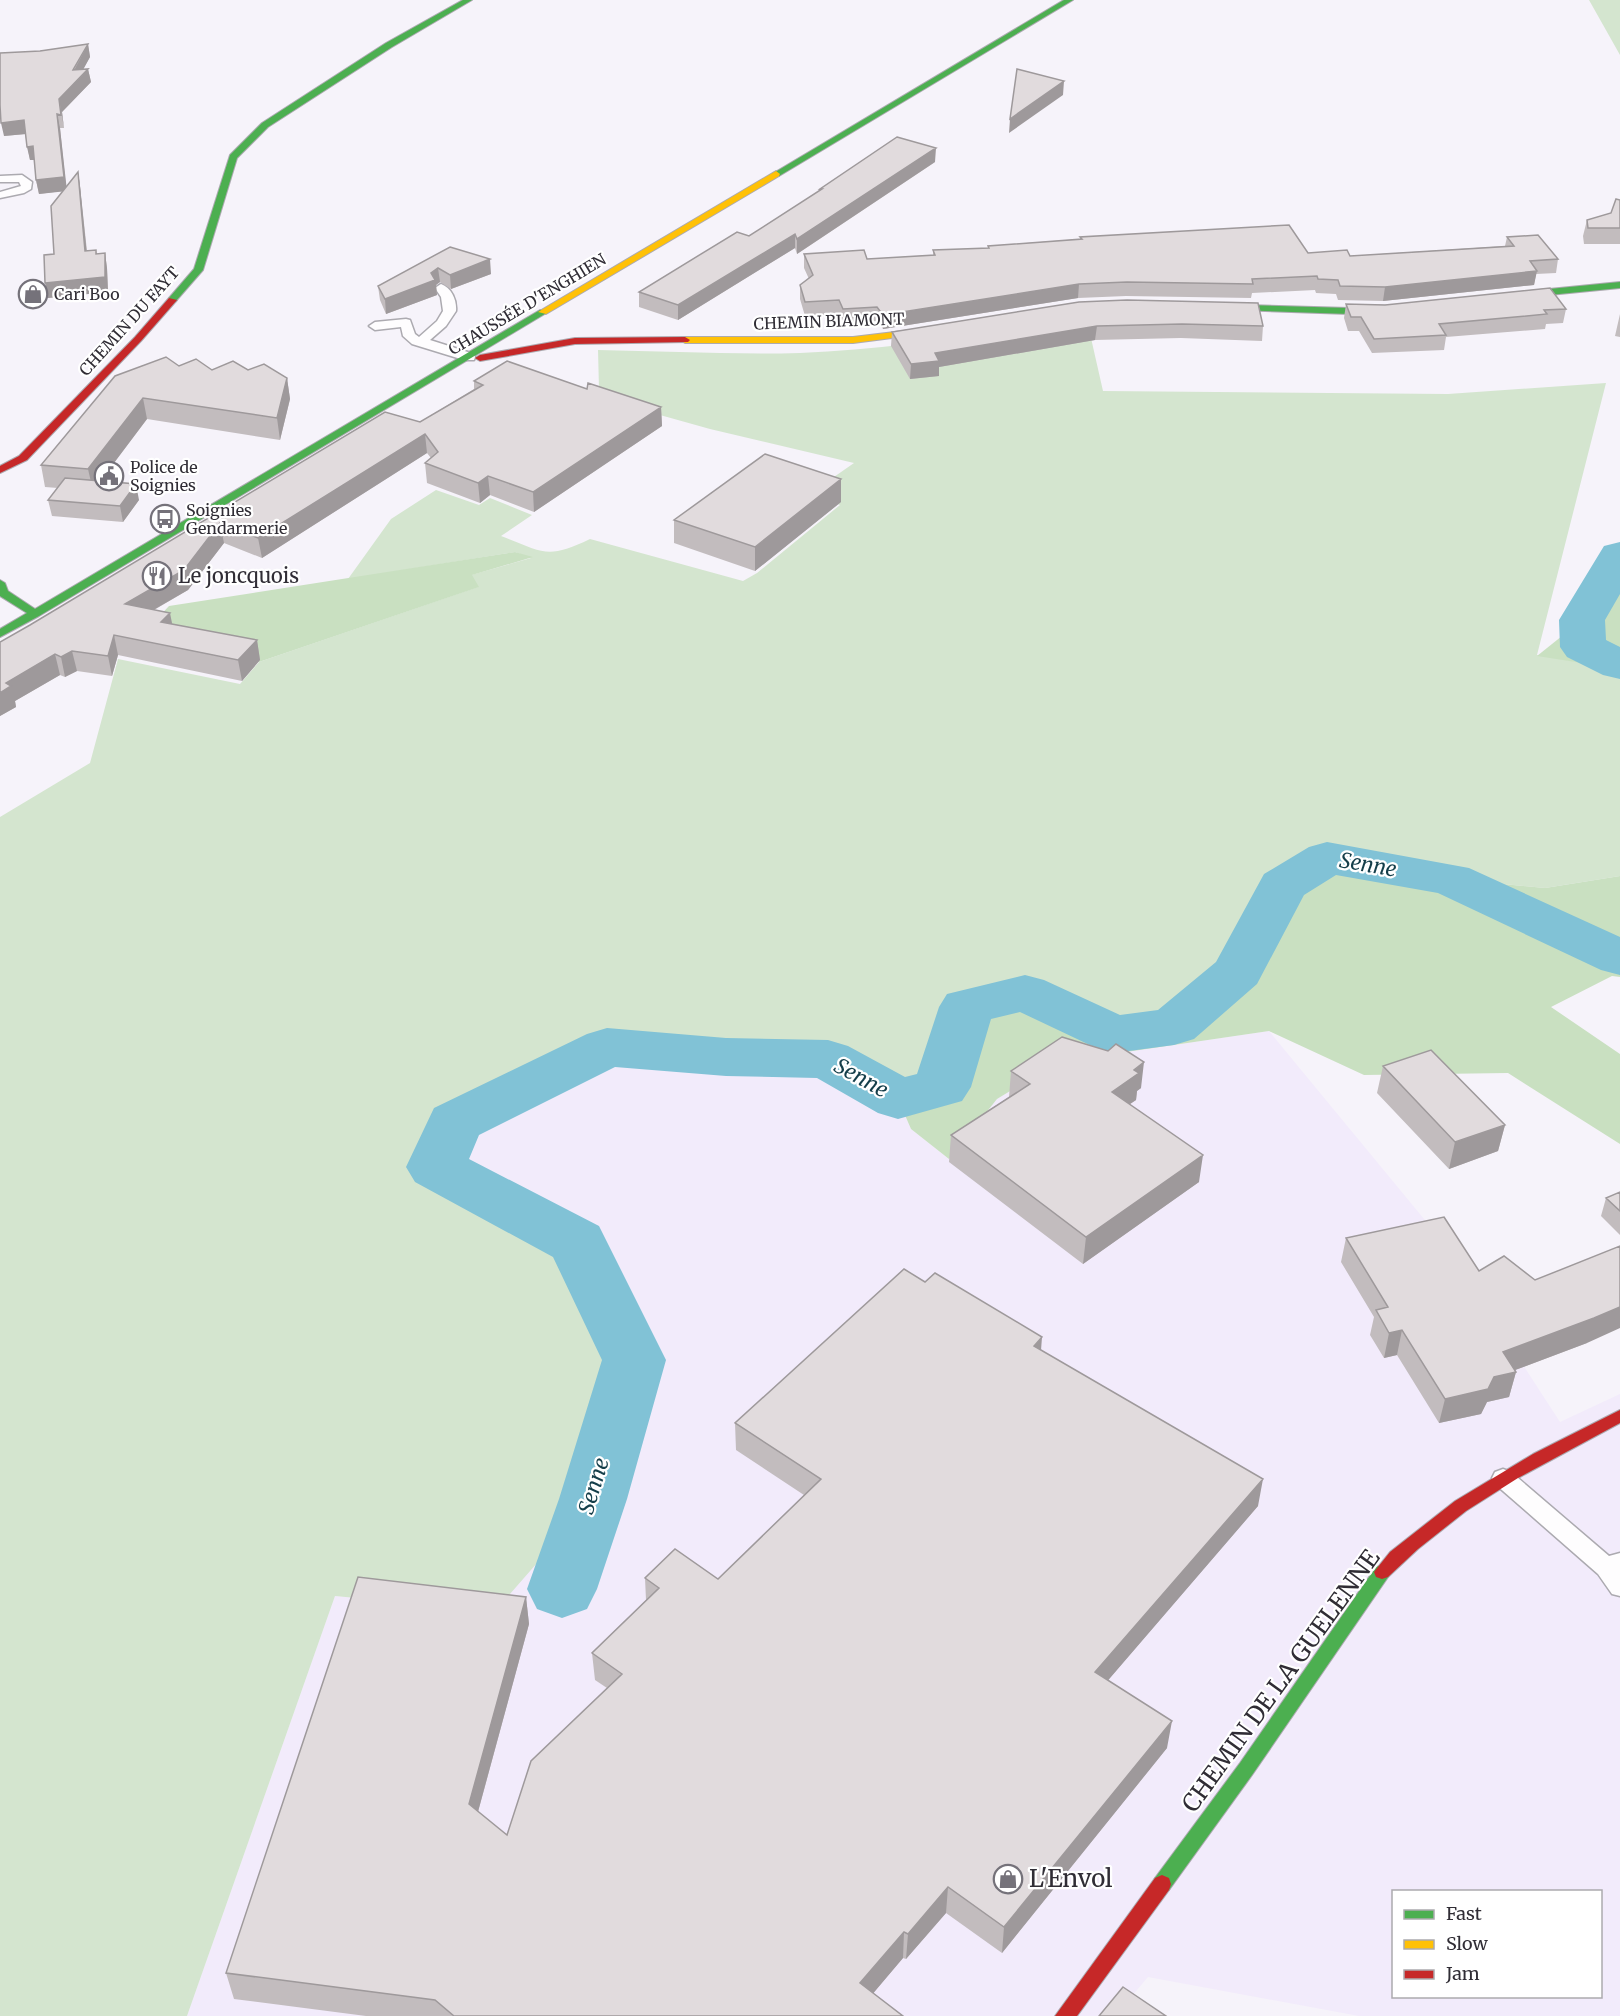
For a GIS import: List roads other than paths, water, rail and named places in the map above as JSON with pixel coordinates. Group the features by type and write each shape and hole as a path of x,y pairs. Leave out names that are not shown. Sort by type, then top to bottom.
{"street":[{"name":"CHEMIN DU FAYT","path":"0,470 23,458 138,339 198,270 233,157 265,125 389,45 468,0"},
{"name":"CHAUSSÉE D'ENGHIEN","path":"0,634 1069,0"},
{"path":"1497,297 1620,285"},
{"path":"1196,307 1349,311 1406,307"},
{"name":"CHEMIN BIAMONT","path":"469,357 492,358 546,345 599,340 832,340 883,338 955,327"},
{"path":"0,583 3,593 35,614"},
{"name":"CHEMIN DE LA GUELENNE","path":"1065,2016 1246,1769 1386,1567 1447,1515 1503,1478 1620,1416"}],"lane":[{"path":"0,179 22,178 27,187 20,191 0,195"},
{"path":"421,342 448,317 452,310 449,297 441,288"},
{"path":"375,326 406,323 409,336 469,357"},
{"path":"1503,1478 1613,1564 1620,1587"}],"waterway":[{"name":"Senne","path":"1620,555 1582,620 1583,647 1620,665"},
{"name":"Senne","path":"562,1589 593,1499 634,1360 577,1242 436,1167 455,1122 607,1047 726,1057 828,1059 898,1099 942,1087 967,1007 1025,993 1114,1034 1174,1026 1238,972 1283,885 1327,858 1451,879 1620,958"}],"place":[{"name":"Cari Boo","path":"33,294"},
{"name":"Police de Soignies","path":"109,476"},
{"name":"Soignies Gendarmerie","path":"165,519"},
{"name":"Le joncquois","path":"157,576"},
{"name":"L'Envol","path":"1008,1879"}]}
